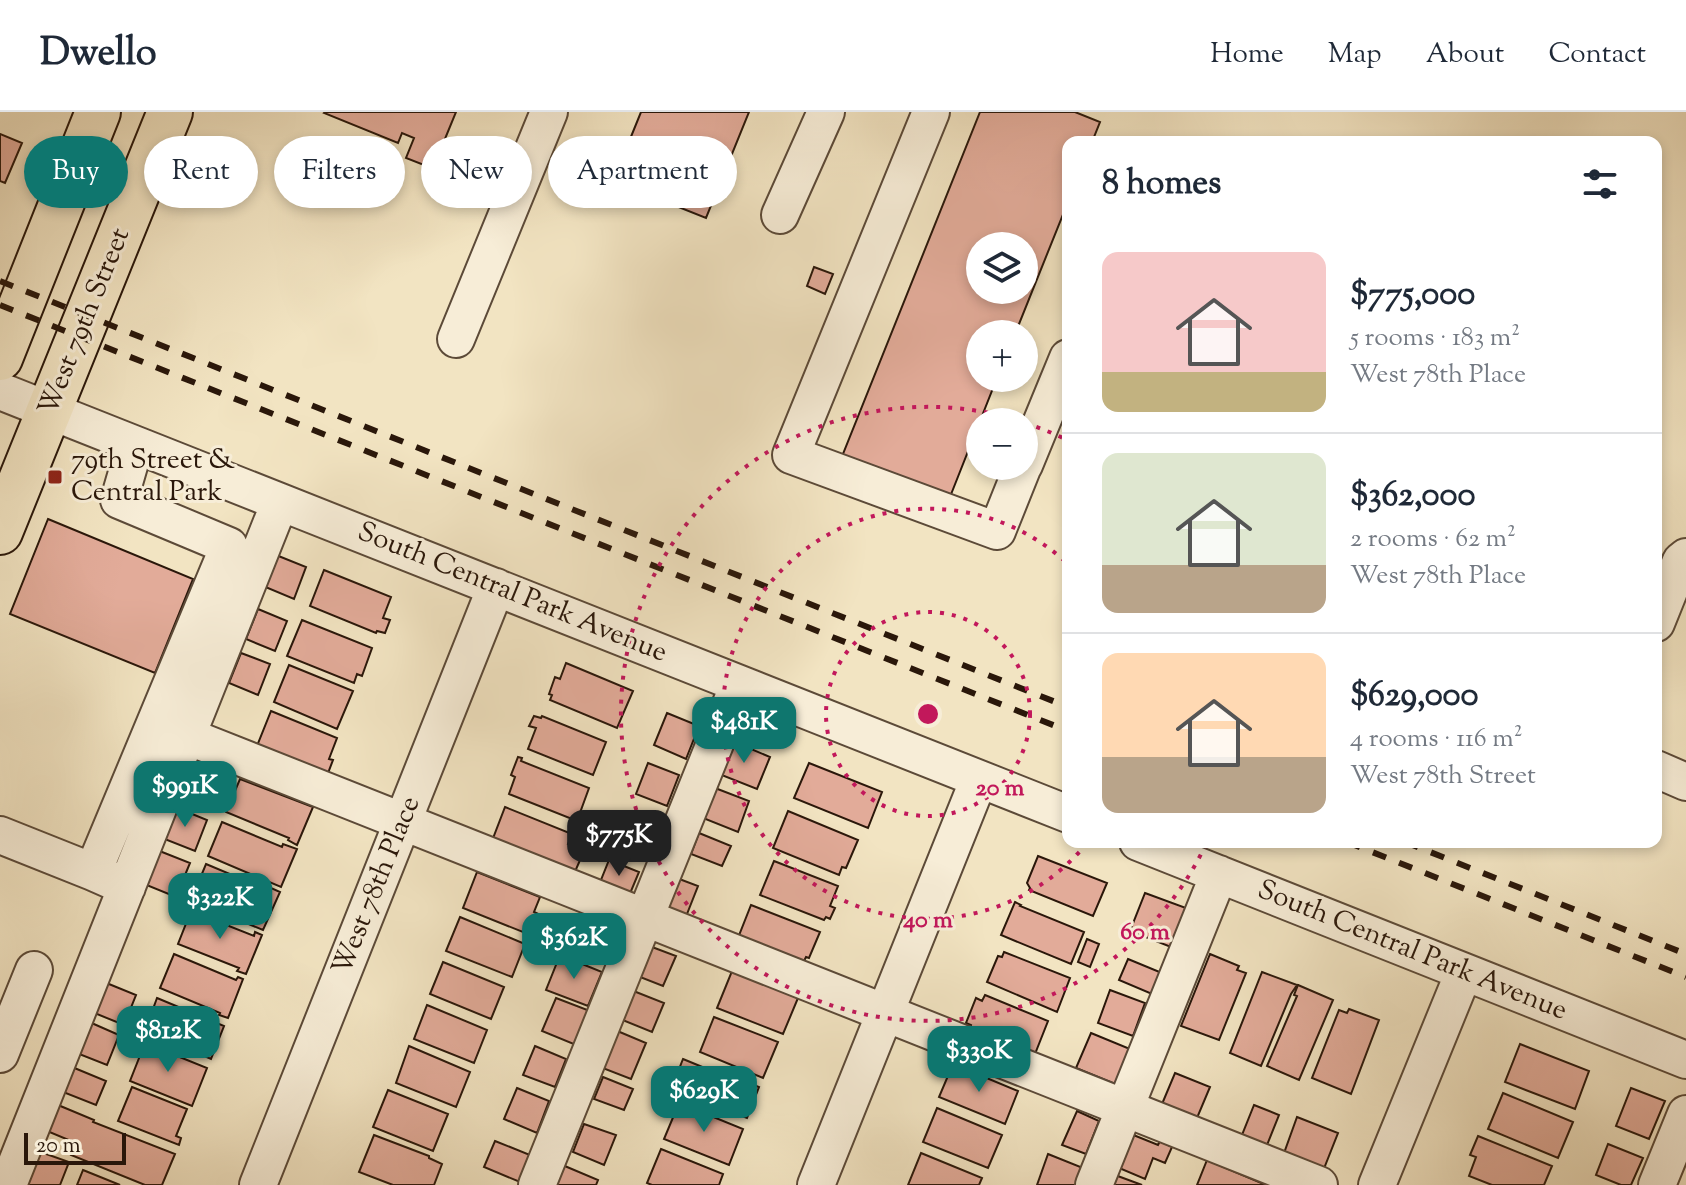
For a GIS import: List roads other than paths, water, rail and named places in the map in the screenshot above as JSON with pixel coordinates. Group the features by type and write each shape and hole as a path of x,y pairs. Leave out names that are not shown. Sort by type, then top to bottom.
{"main road":[{"path":"0,358 98,112"},
{"name":"West 79th Street","path":"0,532 170,112"}],"street":[{"path":"456,339 549,112"},
{"path":"780,215 826,112"},
{"path":"931,112 791,455 997,531 1018,480"},
{"path":"1038,431 1062,373"},
{"name":"South Central Park Avenue","path":"0,391 1062,812"},
{"path":"93,872 229,546 119,500 135,445"},
{"path":"8,1185 280,502"},
{"path":"1662,608 1681,561 1686,557"},
{"name":"West 78th Place","path":"258,1185 496,587"},
{"path":"537,1185 739,684"},
{"path":"187,736 1319,1185"},
{"path":"1662,772 1686,782"},
{"path":"816,1185 979,779"},
{"path":"0,835 127,887"},
{"name":"South Central Park Avenue","path":"1153,848 1686,1060"},
{"path":"1094,1185 1219,874"},
{"path":"0,1054 34,970"},
{"path":"1377,1185 1464,972"},
{"path":"1657,1185 1686,1114"}],"railway":[{"path":"0,281 1062,705"},
{"path":"0,305 1062,729"},
{"path":"1362,848 1686,977"},
{"path":"1420,848 1686,954"}],"place":[{"name":"79th Street & Central Park","path":"55,477"}]}
